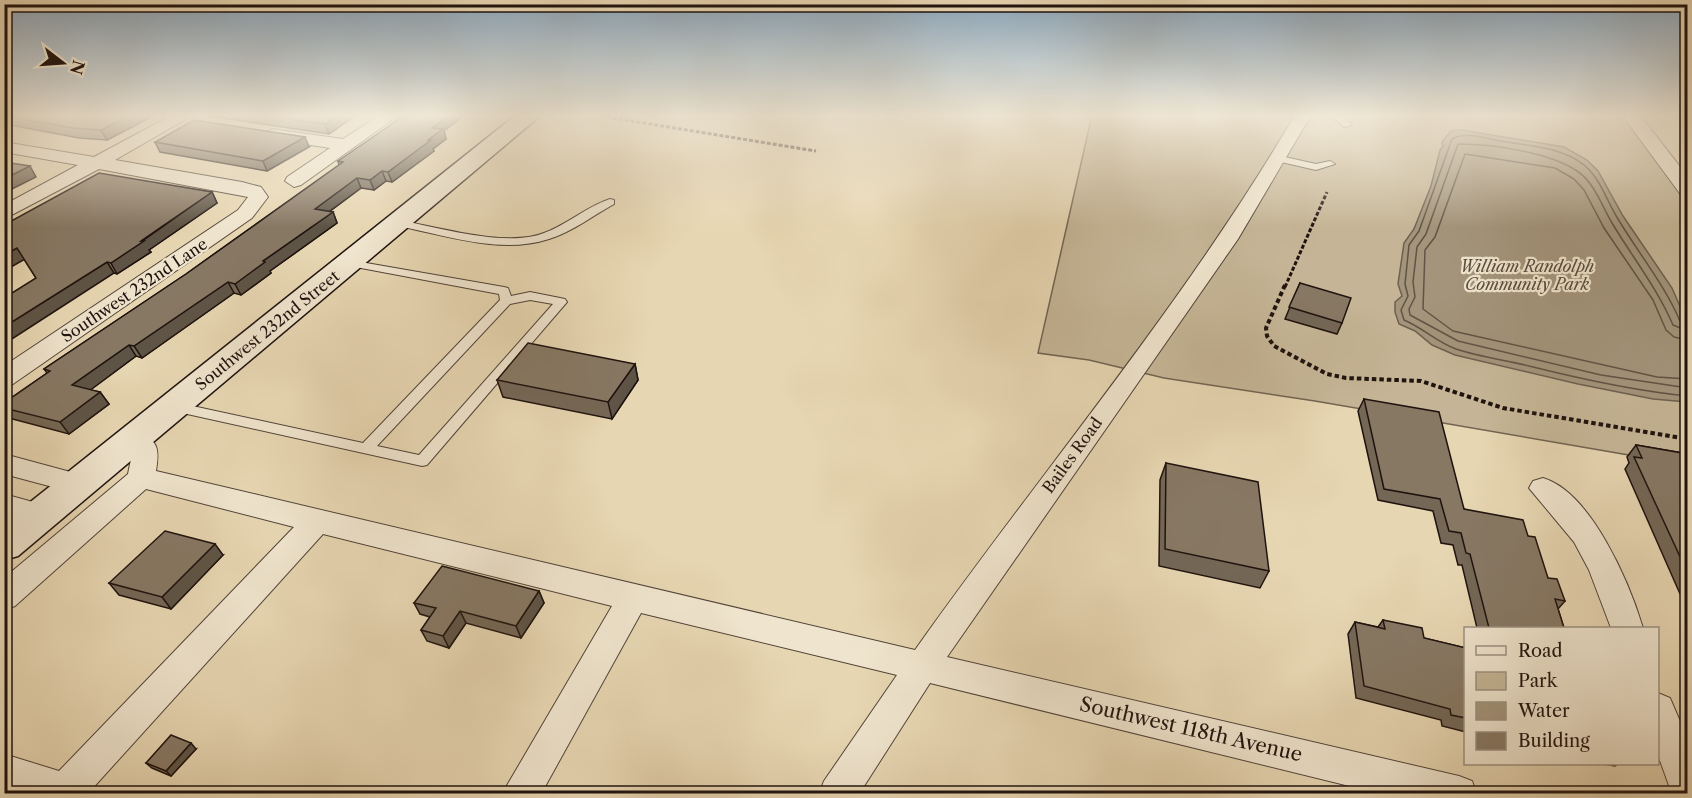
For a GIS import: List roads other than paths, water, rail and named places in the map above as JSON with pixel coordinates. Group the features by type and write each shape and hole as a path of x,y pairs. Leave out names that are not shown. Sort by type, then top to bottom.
{"street":[{"path":"34,152 97,163"},
{"path":"4,213 117,152"},
{"path":"294,181 336,152"},
{"name":"Southwest 232nd Street","path":"4,545 484,152"},
{"name":"Bailes Road","path":"837,794 922,664 1206,271 1284,152"},
{"path":"1659,152 1688,191"},
{"name":"Southwest 232nd Lane","path":"4,378 245,214 258,197 254,191 248,189 97,163"},
{"path":"4,597 141,478 146,450 132,441"},
{"path":"4,464 79,484"},
{"name":"Southwest 118th Avenue","path":"141,478 1459,794"},
{"path":"1543,488 1570,512 1593,547 1627,627"},
{"path":"4,505 41,515"},
{"path":"4,772 70,792 317,522"},
{"path":"520,794 634,597"},
{"path":"1659,712 1688,788"}],"lane":[{"path":"1280,159 1316,166 1330,164"},
{"path":"398,223 488,239 525,242 543,238 610,202"},
{"path":"349,263 504,291 507,301"},
{"path":"174,407 366,449 422,461 561,302 530,296 507,301 366,449"}],"water":[{"path":"1439,152 1573,152 1587,160 1598,171 1623,216 1672,288 1688,325 1687,402 1653,399 1578,384 1455,355 1432,345 1415,331 1399,324 1395,302 1402,296 1398,284 1404,243 1414,229 1431,186"}],"park label":[{"name":"William Randolph Community Park","path":"1527,275"}]}
